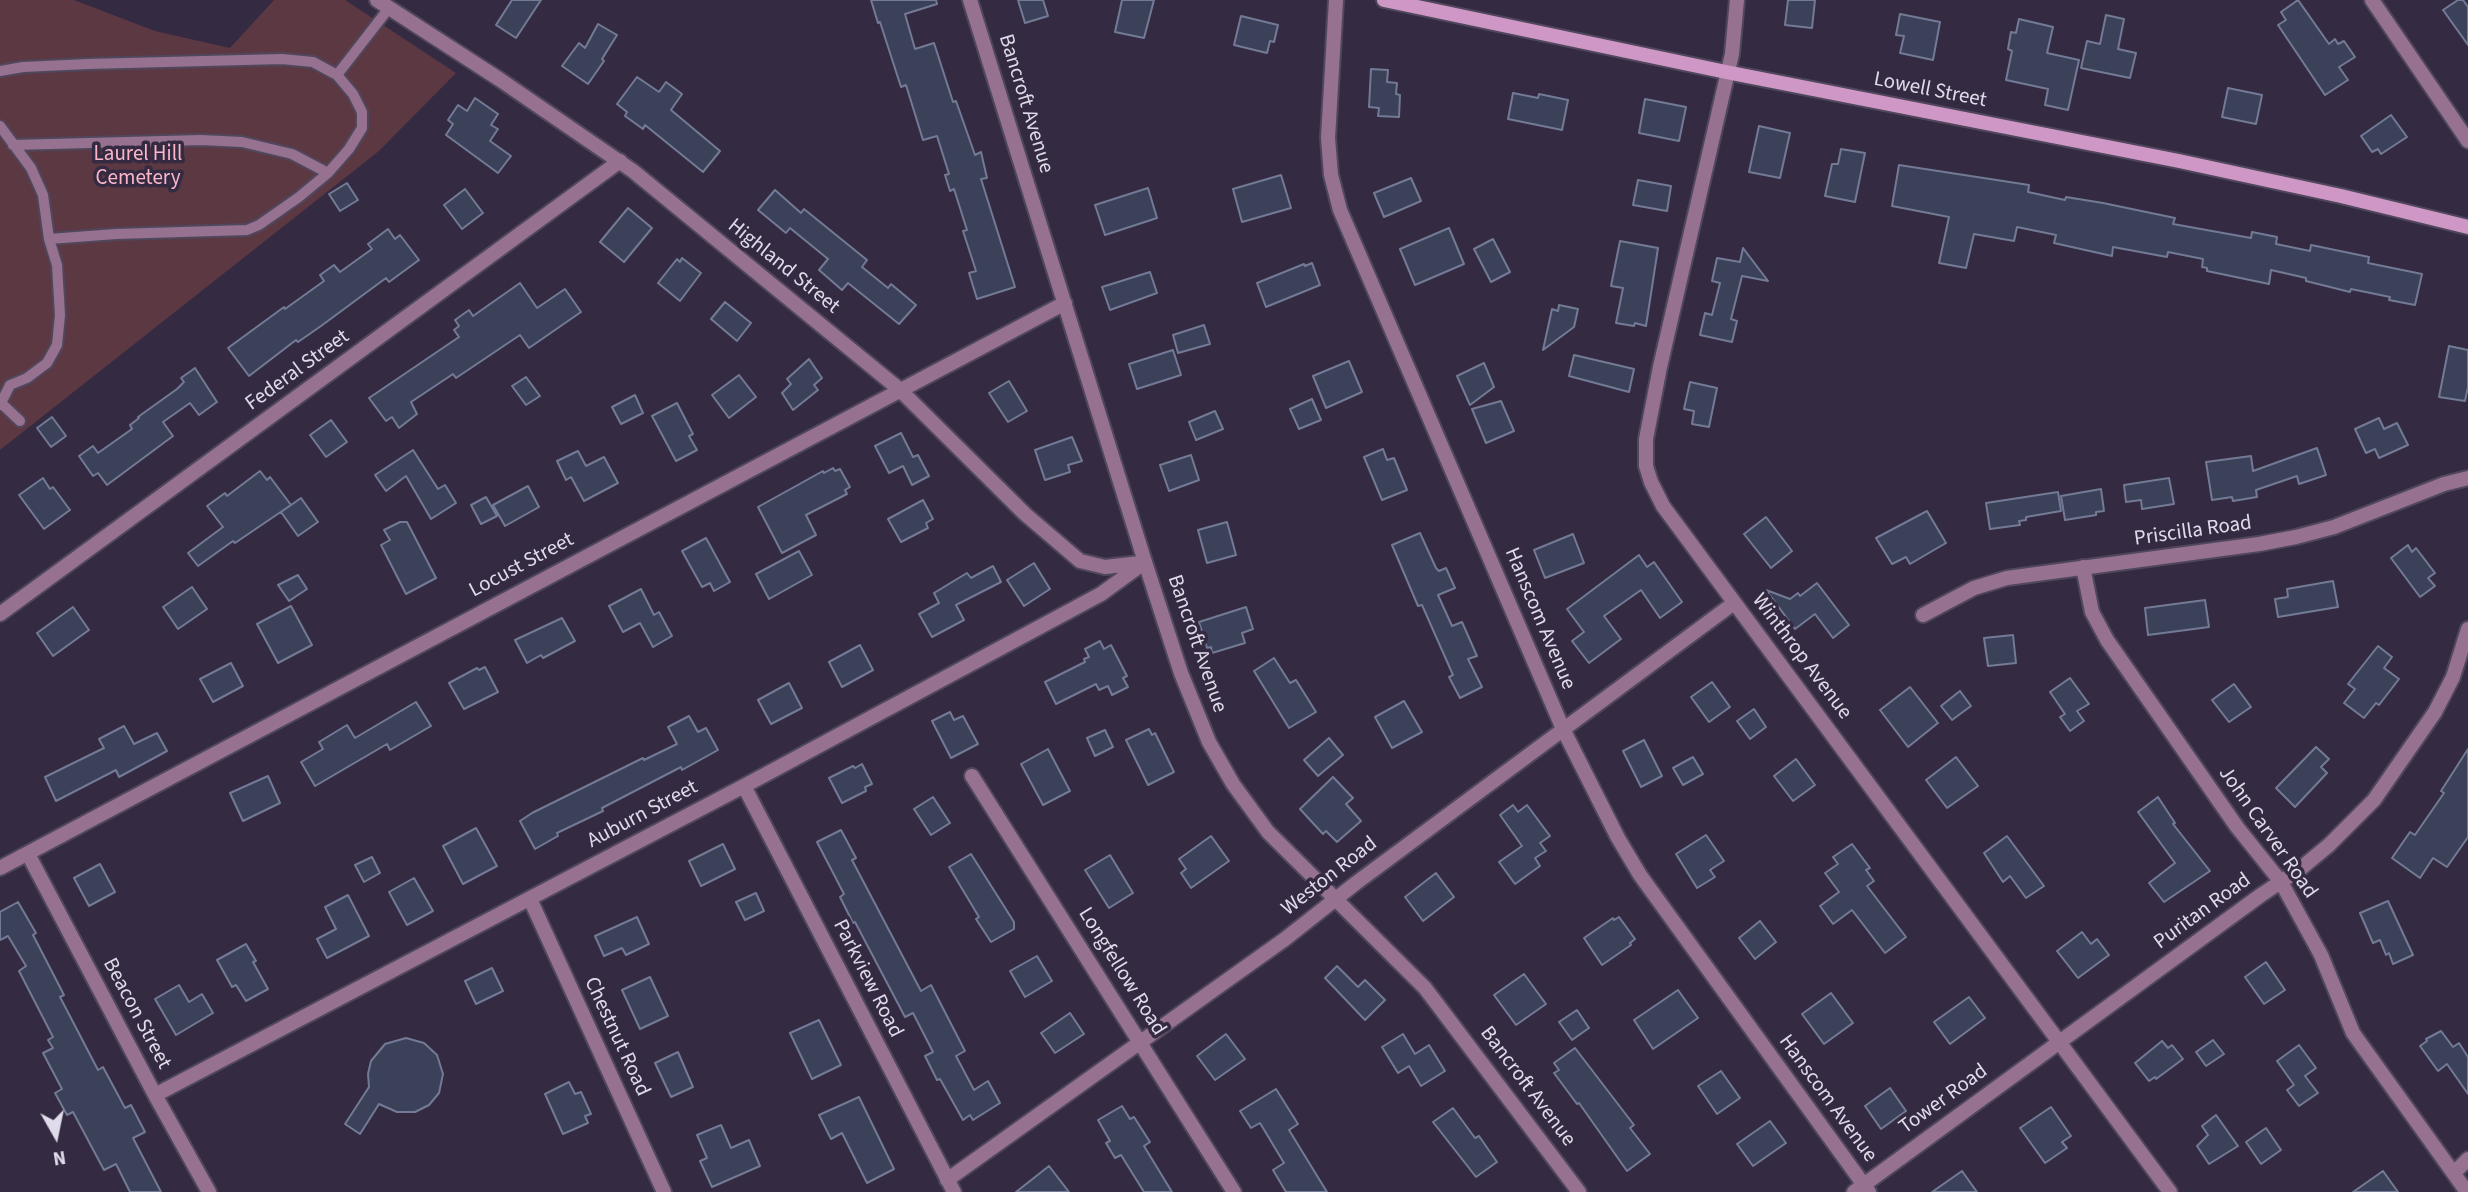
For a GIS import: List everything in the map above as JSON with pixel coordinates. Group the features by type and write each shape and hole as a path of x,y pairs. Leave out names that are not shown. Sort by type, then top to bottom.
{"main road":[{"name":"Lowell Street","path":"1384,0 1726,72 2179,161 2341,195 2468,227"}],"street":[{"name":"Bancroft Avenue","path":"970,0 1145,562 1181,673 1209,742 1233,784 1268,832 1425,988 1579,1192"},
{"name":"Hanscom Avenue","path":"1336,0 1328,138 1331,175 1340,210 1563,729 1618,838 1640,875 1862,1190"},
{"name":"Winthrop Avenue","path":"1737,0 1732,54 1660,367 1645,453 1648,474 1659,498 1734,603 2170,1192"},
{"path":"2372,0 2468,141"},
{"name":"Highland Street","path":"383,4 620,161 899,389 1025,514 1080,561 1105,568 1145,562"},
{"name":"Federal Street","path":"0,614 620,161"},
{"name":"Locust Street","path":"0,868 1065,303"},
{"name":"Priscilla Road","path":"1923,615 1957,596 1999,580 2296,537 2334,527 2444,484 2468,478"},
{"name":"Auburn Street","path":"155,1095 744,786 1101,594 1145,562"},
{"name":"John Carver Road","path":"2083,567 2092,612 2107,640 2237,827 2281,882 2321,955 2353,1033 2467,1192"},
{"name":"Weston Road","path":"951,1186 1734,603"},
{"name":"Puritan Road","path":"2060,1042 2317,856 2366,809 2391,777 2444,697 2468,629"},
{"name":"Longfellow Road","path":"972,776 1234,1192"},
{"name":"Parkview Road","path":"744,786 951,1186"},
{"name":"Beacon Street","path":"28,854 209,1192"},
{"name":"Chestnut Road","path":"530,899 664,1192"},
{"name":"Tower Road","path":"1862,1190 2060,1042"},
{"path":"2454,1173 2468,1159"}],"lane":[{"path":"337,75 383,4"},
{"path":"0,71 23,67 88,64 282,59 313,61 337,75 353,94 362,112 362,128 349,149 328,173 278,214 247,230 49,239"},
{"path":"0,126 31,168 43,195 49,239 57,265 60,315 57,345 47,363 27,378 5,382 1,404 20,421"},
{"path":"13,145 201,140 242,142 292,154 328,173"}],"green space":[{"name":"Laurel Hill Cemetery","path":"0,0 74,0 155,31 230,48 274,0 345,0 456,73 379,151 0,450"}],"building":[{"path":"512,0 541,0 516,38 496,25"},
{"path":"871,0 936,0 937,4 905,14 915,49 934,43 953,102 956,101 975,155 981,152 987,178 981,179 1015,287 977,299 969,273 976,271 963,231 967,230 954,189 950,191 945,175 949,174 937,136 923,140 906,85 901,87"},
{"path":"1018,0 1043,0 1048,16 1025,23"},
{"path":"1122,0 1154,0 1144,38 1115,32"},
{"path":"1788,0 1815,0 1812,28 1785,25"},
{"path":"2298,0 2329,44 2335,39 2338,44 2344,41 2355,57 2339,67 2348,80 2325,95 2278,25 2286,20 2281,12"},
{"path":"2458,0 2463,0 2468,7 2468,45 2443,10"},
{"path":"1900,14 1940,22 1933,60 1900,53 1904,36 1896,35"},
{"path":"2106,15 2124,19 2118,49 2136,53 2130,78 2081,68 2087,41 2100,44"},
{"path":"1241,16 1278,25 1274,42 1270,41 1267,53 1234,45"},
{"path":"2019,19 2053,27 2047,53 2079,60 2068,110 2045,105 2048,89 2006,80 2012,51 2008,49 2011,32 2016,33"},
{"path":"598,24 617,35 588,84 562,66 579,43 585,48"},
{"path":"1371,69 1388,70 1387,82 1397,83 1396,94 1400,95 1399,117 1378,116 1379,108 1369,107"},
{"path":"637,77 659,92 666,82 682,94 671,110 720,151 703,172 645,125 643,129 625,116 627,112 617,104"},
{"path":"2228,88 2262,95 2256,124 2222,117"},
{"path":"1513,93 1538,98 1539,94 1568,100 1562,130 1508,119"},
{"path":"475,98 498,114 491,125 498,129 490,141 511,156 498,173 446,135 453,124 448,120 458,105 467,111"},
{"path":"1645,99 1686,107 1679,141 1639,133"},
{"path":"2391,115 2407,137 2381,154 2378,149 2372,152 2361,136"},
{"path":"1759,126 1790,133 1780,178 1749,172"},
{"path":"1841,149 1865,153 1855,202 1825,196 1832,164 1838,164"},
{"path":"1899,165 2029,185 2028,192 2065,200 2066,197 2103,203 2175,218 2173,224 2251,238 2252,232 2277,237 2276,244 2310,251 2311,245 2369,257 2368,263 2422,274 2415,305 2351,289 2350,292 2271,270 2269,284 2207,271 2207,268 2202,267 2203,259 2168,252 2167,257 2113,247 2112,256 2054,243 2056,235 2017,227 2014,241 1974,234 1966,268 1939,263 1949,217 1892,206"},
{"path":"1281,175 1291,208 1242,222 1233,189"},
{"path":"1411,178 1421,201 1384,217 1374,193"},
{"path":"1638,180 1671,186 1667,211 1633,205"},
{"path":"347,183 358,200 340,211 329,194"},
{"path":"1148,188 1157,218 1105,235 1095,205"},
{"path":"465,189 483,213 462,229 444,205"},
{"path":"775,190 801,213 804,209 867,260 862,267 888,288 891,284 916,305 899,324 848,283 842,290 819,270 828,259 790,228 786,233 758,210"},
{"path":"628,208 652,228 624,262 600,242"},
{"path":"1449,228 1464,264 1415,285 1400,249"},
{"path":"388,229 395,239 400,235 419,260 389,282 386,278 249,376 228,348 324,281 320,275 334,265 340,272 372,249 368,244"},
{"path":"1493,239 1510,272 1491,282 1474,249"},
{"path":"1620,241 1658,248 1646,326 1616,323 1623,288 1611,286"},
{"path":"1743,248 1768,281 1742,276 1731,319 1737,321 1732,342 1700,335 1705,313 1712,315 1720,283 1712,281 1717,258 1740,262"},
{"path":"682,258 701,273 680,301 658,283 677,259 680,262"},
{"path":"1312,263 1320,285 1266,307 1257,283"},
{"path":"1150,272 1157,293 1110,310 1102,287"},
{"path":"520,283 537,308 565,289 581,312 529,348 520,335 456,378 453,374 411,402 417,414 399,428 392,417 386,421 369,398 459,337 454,330 459,326 455,320 469,310 473,316"},
{"path":"725,302 751,323 737,341 711,319"},
{"path":"1559,305 1578,309 1574,327 1543,350 1552,309 1558,311"},
{"path":"1204,325 1210,344 1178,353 1173,335"},
{"path":"2449,346 2468,350 2468,387 2465,401 2439,397"},
{"path":"1173,350 1181,375 1137,389 1129,364"},
{"path":"1574,355 1634,369 1629,392 1569,376"},
{"path":"809,359 822,378 814,385 818,390 793,410 782,393 791,384 787,379"},
{"path":"1349,361 1362,392 1326,408 1313,376"},
{"path":"1484,363 1494,387 1470,405 1457,376"},
{"path":"195,368 217,402 199,415 190,403 163,422 173,436 107,485 98,473 93,476 79,456 93,446 98,453 132,429 130,425 138,417 177,389 184,382 181,378"},
{"path":"739,375 756,397 729,418 712,395"},
{"path":"526,377 540,396 526,405 512,386"},
{"path":"1009,381 1027,411 1008,422 989,393"},
{"path":"1690,382 1717,388 1709,427 1692,424 1694,411 1684,409"},
{"path":"635,395 643,413 621,424 612,407"},
{"path":"1312,399 1321,420 1299,429 1290,409"},
{"path":"1501,401 1514,431 1486,443 1472,409"},
{"path":"677,403 693,434 689,436 697,450 676,461 652,416"},
{"path":"1215,411 1223,429 1196,440 1189,422"},
{"path":"52,417 66,436 51,447 37,428"},
{"path":"2379,418 2384,429 2397,423 2408,445 2379,458 2375,449 2366,453 2355,429"},
{"path":"331,420 347,442 326,457 310,435"},
{"path":"901,433 913,457 918,455 929,476 912,485 903,466 889,473 875,446"},
{"path":"1072,437 1082,461 1068,465 1070,472 1045,480 1035,450"},
{"path":"2317,448 2326,475 2299,484 2297,476 2256,490 2257,497 2233,501 2232,497 2212,500 2206,462 2251,456 2253,471"},
{"path":"1383,449 1387,460 1394,458 1407,490 1382,500 1364,457"},
{"path":"413,450 438,489 445,485 456,503 431,519 406,476 386,491 375,475"},
{"path":"578,451 586,466 604,457 618,483 584,501 571,477 566,480 557,461"},
{"path":"1191,455 1199,480 1169,491 1160,465"},
{"path":"833,468 835,471 840,469 850,487 845,490 847,494 806,515 816,535 782,553 758,507"},
{"path":"260,471 267,480 270,477 291,505 198,566 188,553 223,527 207,506 225,493 227,496"},
{"path":"43,478 70,510 44,529 19,495"},
{"path":"2169,478 2174,504 2142,509 2141,500 2126,502 2124,485"},
{"path":"528,486 539,507 505,526 493,505"},
{"path":"2101,489 2104,511 2065,520 2061,496"},
{"path":"2058,492 2061,511 2026,517 2026,520 2019,521 2020,525 1990,529 1986,503"},
{"path":"486,497 497,516 481,524 471,505"},
{"path":"301,498 318,522 298,536 281,512"},
{"path":"923,500 933,519 926,523 928,528 901,542 888,519"},
{"path":"1927,511 1946,543 1910,564 1906,557 1892,564 1876,538"},
{"path":"1766,517 1792,551 1771,568 1744,534"},
{"path":"400,522 407,522 436,578 406,594 381,545 390,540 384,530"},
{"path":"1227,522 1236,555 1207,563 1198,530"},
{"path":"1420,533 1436,568 1439,571 1446,568 1455,588 1438,595 1452,626 1462,622 1477,656 1468,659 1482,687 1460,698 1449,677 1453,675 1422,605 1418,606 1392,545"},
{"path":"1573,534 1584,563 1545,578 1534,550"},
{"path":"706,538 730,582 714,591 710,583 702,587 682,551"},
{"path":"2408,545 2412,552 2416,548 2435,573 2428,578 2435,586 2420,597 2391,558"},
{"path":"799,551 812,575 769,599 756,574"},
{"path":"1639,555 1647,567 1654,562 1682,602 1660,618 1641,590 1604,616 1621,639 1589,663 1572,641 1584,632 1567,609"},
{"path":"1034,563 1050,589 1024,606 1007,580"},
{"path":"993,566 1001,582 956,605 964,620 932,637 919,614 939,603 934,593 967,573 971,578"},
{"path":"298,575 307,589 289,601 278,585"},
{"path":"2333,581 2338,607 2278,617 2275,599 2288,597 2287,589"},
{"path":"1817,583 1849,625 1833,638 1815,614 1795,629 1766,590 1790,599 1798,593 1800,596"},
{"path":"192,587 207,609 178,629 163,607"},
{"path":"641,589 654,615 659,612 672,636 653,647 640,623 623,632 609,606"},
{"path":"2205,600 2209,627 2148,635 2145,608"},
{"path":"291,606 312,645 278,663 257,624"},
{"path":"73,607 89,630 53,656 37,633"},
{"path":"1246,607 1253,629 1242,633 1245,643 1212,653 1211,647 1207,648 1199,622"},
{"path":"562,618 575,641 543,658 541,655 527,663 515,640"},
{"path":"2013,635 2016,663 1988,666 1984,638"},
{"path":"1100,641 1104,649 1111,645 1127,676 1123,678 1128,687 1112,695 1108,686 1099,690 1096,684 1056,704 1045,682 1085,662 1084,659 1089,657 1085,649"},
{"path":"860,645 873,670 842,687 829,662"},
{"path":"2378,646 2392,657 2384,668 2399,679 2379,705 2376,703 2364,718 2344,703 2355,689 2348,684"},
{"path":"1274,658 1290,683 1296,680 1316,712 1289,728 1254,671"},
{"path":"231,663 243,686 213,702 200,679"},
{"path":"485,667 498,692 464,709 449,683 477,668 479,670"},
{"path":"2070,678 2089,704 2077,711 2084,721 2070,731 2060,717 2065,714 2050,692"},
{"path":"1712,682 1730,707 1709,722 1691,697"},
{"path":"789,683 802,708 771,724 758,700"},
{"path":"2234,684 2251,707 2229,722 2212,700"},
{"path":"1910,687 1938,723 1908,747 1880,710"},
{"path":"1960,691 1971,706 1952,720 1941,706"},
{"path":"1404,701 1422,732 1392,748 1375,717"},
{"path":"416,702 431,726 390,750 387,744 315,786 301,762 323,749 319,742 347,725 355,738"},
{"path":"1754,709 1766,727 1750,739 1737,721"},
{"path":"950,712 954,720 963,716 978,744 951,758 932,721"},
{"path":"689,716 698,732 706,728 718,750 602,808 603,811 557,833 558,836 535,849 520,821 643,758 644,760 677,744 668,727"},
{"path":"124,726 134,744 157,733 167,751 119,777 116,770 56,801 45,777 104,748 99,739"},
{"path":"1149,729 1152,735 1155,733 1174,772 1148,785 1126,740"},
{"path":"1105,730 1113,747 1095,756 1087,738"},
{"path":"1329,738 1343,755 1318,776 1304,760"},
{"path":"1644,740 1662,776 1641,787 1623,751"},
{"path":"2316,747 2329,759 2321,767 2327,773 2295,807 2276,788"},
{"path":"1048,749 1070,791 1043,805 1021,764"},
{"path":"2468,749 2468,837 2447,867 2433,858 2420,878 2392,858 2410,832 2415,835 2444,793 2441,791"},
{"path":"1693,757 1703,774 1683,785 1673,768"},
{"path":"1956,757 1978,786 1947,808 1926,780"},
{"path":"1796,759 1815,785 1793,801 1774,776"},
{"path":"862,764 872,784 865,787 866,791 842,803 829,778"},
{"path":"268,776 280,803 243,821 230,793"},
{"path":"1333,777 1353,798 1346,804 1361,821 1337,842 1326,831 1323,834 1300,809"},
{"path":"933,797 950,823 931,835 914,809"},
{"path":"2158,797 2175,823 2173,824 2210,871 2164,902 2149,883 2175,863 2138,812"},
{"path":"1513,805 1518,812 1527,805 1550,836 1540,843 1546,851 1535,858 1540,866 1515,884 1499,862 1522,846 1500,815"},
{"path":"476,828 497,866 463,884 443,846"},
{"path":"841,830 856,858 852,860 921,991 931,985 965,1051 956,1056 974,1090 988,1081 1000,1103 973,1120 970,1115 963,1120 940,1079 937,1080 925,1056 933,1052 913,1013 905,1017 840,897 844,894 817,842"},
{"path":"1706,835 1724,861 1710,870 1715,877 1697,888 1676,854"},
{"path":"1211,836 1229,861 1191,888 1181,873 1186,869 1179,859"},
{"path":"2007,836 2044,886 2026,898 2010,876 2003,882 1984,853"},
{"path":"723,844 735,869 701,886 689,861"},
{"path":"1852,844 1870,868 1866,870 1874,881 1867,886 1906,937 1885,953 1852,910 1833,924 1820,906 1839,892 1825,873 1838,864 1833,857"},
{"path":"971,854 1014,922 1014,929 991,942 949,867"},
{"path":"1110,855 1133,893 1109,908 1085,870"},
{"path":"372,857 380,873 364,882 355,865"},
{"path":"100,864 115,892 89,906 74,878"},
{"path":"1436,873 1454,897 1423,921 1405,897"},
{"path":"414,878 433,911 407,925 389,892"},
{"path":"756,893 764,911 745,920 736,902"},
{"path":"348,895 369,936 327,958 317,939 336,929 325,907"},
{"path":"2388,901 2413,955 2393,964 2380,940 2373,943 2360,913"},
{"path":"18,902 36,933 33,935 64,995 60,997 98,1070 103,1067 125,1108 131,1105 145,1132 133,1138 161,1192 130,1192 116,1164 104,1170 73,1112 67,1115 55,1093 62,1089 43,1053 53,1048 48,1040 53,1037 19,971 26,966 8,936 0,940 0,912"},
{"path":"637,917 649,944 626,955 622,948 604,956 595,936"},
{"path":"1619,917 1635,939 1631,945 1602,965 1584,938 1613,918 1614,920"},
{"path":"1760,921 1776,942 1755,959 1739,938"},
{"path":"2082,932 2091,944 2097,939 2109,955 2078,978 2057,951"},
{"path":"246,944 268,989 246,1001 236,985 232,987 217,960"},
{"path":"1037,956 1052,981 1025,997 1010,971"},
{"path":"2266,962 2285,990 2264,1004 2245,977"},
{"path":"1337,966 1358,987 1365,980 1385,1000 1365,1020 1325,978"},
{"path":"492,968 503,991 476,1004 465,981"},
{"path":"1524,974 1546,1004 1516,1025 1494,995"},
{"path":"650,977 668,1016 640,1029 622,990"},
{"path":"179,985 189,1002 202,994 213,1013 176,1035 155,999"},
{"path":"1678,990 1698,1018 1653,1049 1634,1020"},
{"path":"1831,993 1853,1023 1824,1044 1802,1014"},
{"path":"1969,997 1985,1018 1950,1044 1934,1022"},
{"path":"1577,1010 1589,1028 1572,1040 1559,1022"},
{"path":"1070,1013 1084,1034 1055,1053 1041,1033"},
{"path":"819,1020 841,1065 812,1079 790,1033"},
{"path":"2441,1031 2453,1047 2459,1043 2468,1057 2468,1094 2447,1064 2438,1071 2420,1046 2426,1039"},
{"path":"1226,1034 1245,1059 1215,1080 1197,1056"},
{"path":"1403,1034 1415,1054 1429,1045 1445,1071 1421,1086 1409,1066 1398,1073 1382,1047"},
{"path":"406,1038 424,1043 437,1055 443,1074 439,1093 429,1105 415,1112 397,1112 379,1104 360,1134 345,1124 369,1087 371,1061 385,1044"},
{"path":"2213,1040 2224,1054 2206,1066 2196,1052"},
{"path":"2162,1041 2168,1048 2172,1045 2183,1059 2156,1079 2155,1077 2149,1081 2135,1063"},
{"path":"2299,1045 2316,1068 2305,1076 2318,1093 2299,1106 2287,1090 2294,1085 2277,1061"},
{"path":"1575,1048 1634,1125 1630,1128 1650,1154 1627,1171 1579,1103 1577,1104 1554,1073 1559,1070 1554,1063"},
{"path":"678,1052 693,1087 671,1097 655,1063"},
{"path":"1721,1071 1740,1098 1717,1114 1698,1086"},
{"path":"569,1082 575,1094 581,1092 591,1114 585,1116 588,1123 563,1134 545,1094"},
{"path":"1890,1088 1906,1111 1881,1129 1865,1106"},
{"path":"1276,1089 1298,1124 1289,1130 1327,1192 1286,1192 1273,1170 1284,1163 1260,1123 1251,1128 1240,1111"},
{"path":"859,1097 894,1169 867,1183 842,1133 831,1139 819,1115"},
{"path":"1122,1106 1130,1119 1134,1117 1150,1142 1144,1146 1172,1192 1144,1192 1121,1155 1115,1158 1106,1143 1110,1141 1098,1120"},
{"path":"2051,1107 2071,1136 2062,1142 2067,1148 2045,1163 2020,1128"},
{"path":"1453,1108 1475,1138 1479,1136 1497,1162 1476,1177 1433,1122"},
{"path":"2216,1115 2238,1146 2209,1164 2197,1146 2208,1135 2202,1126"},
{"path":"1770,1121 1786,1143 1753,1166 1737,1144"},
{"path":"721,1125 731,1148 749,1140 760,1166 712,1187 700,1161 707,1158 697,1135"},
{"path":"2266,1128 2281,1150 2261,1164 2246,1142"},
{"path":"1049,1166 1069,1192 1016,1192"},
{"path":"1962,1171 1977,1192 1932,1192"},
{"path":"2383,1171 2398,1192 2353,1192"}]}
